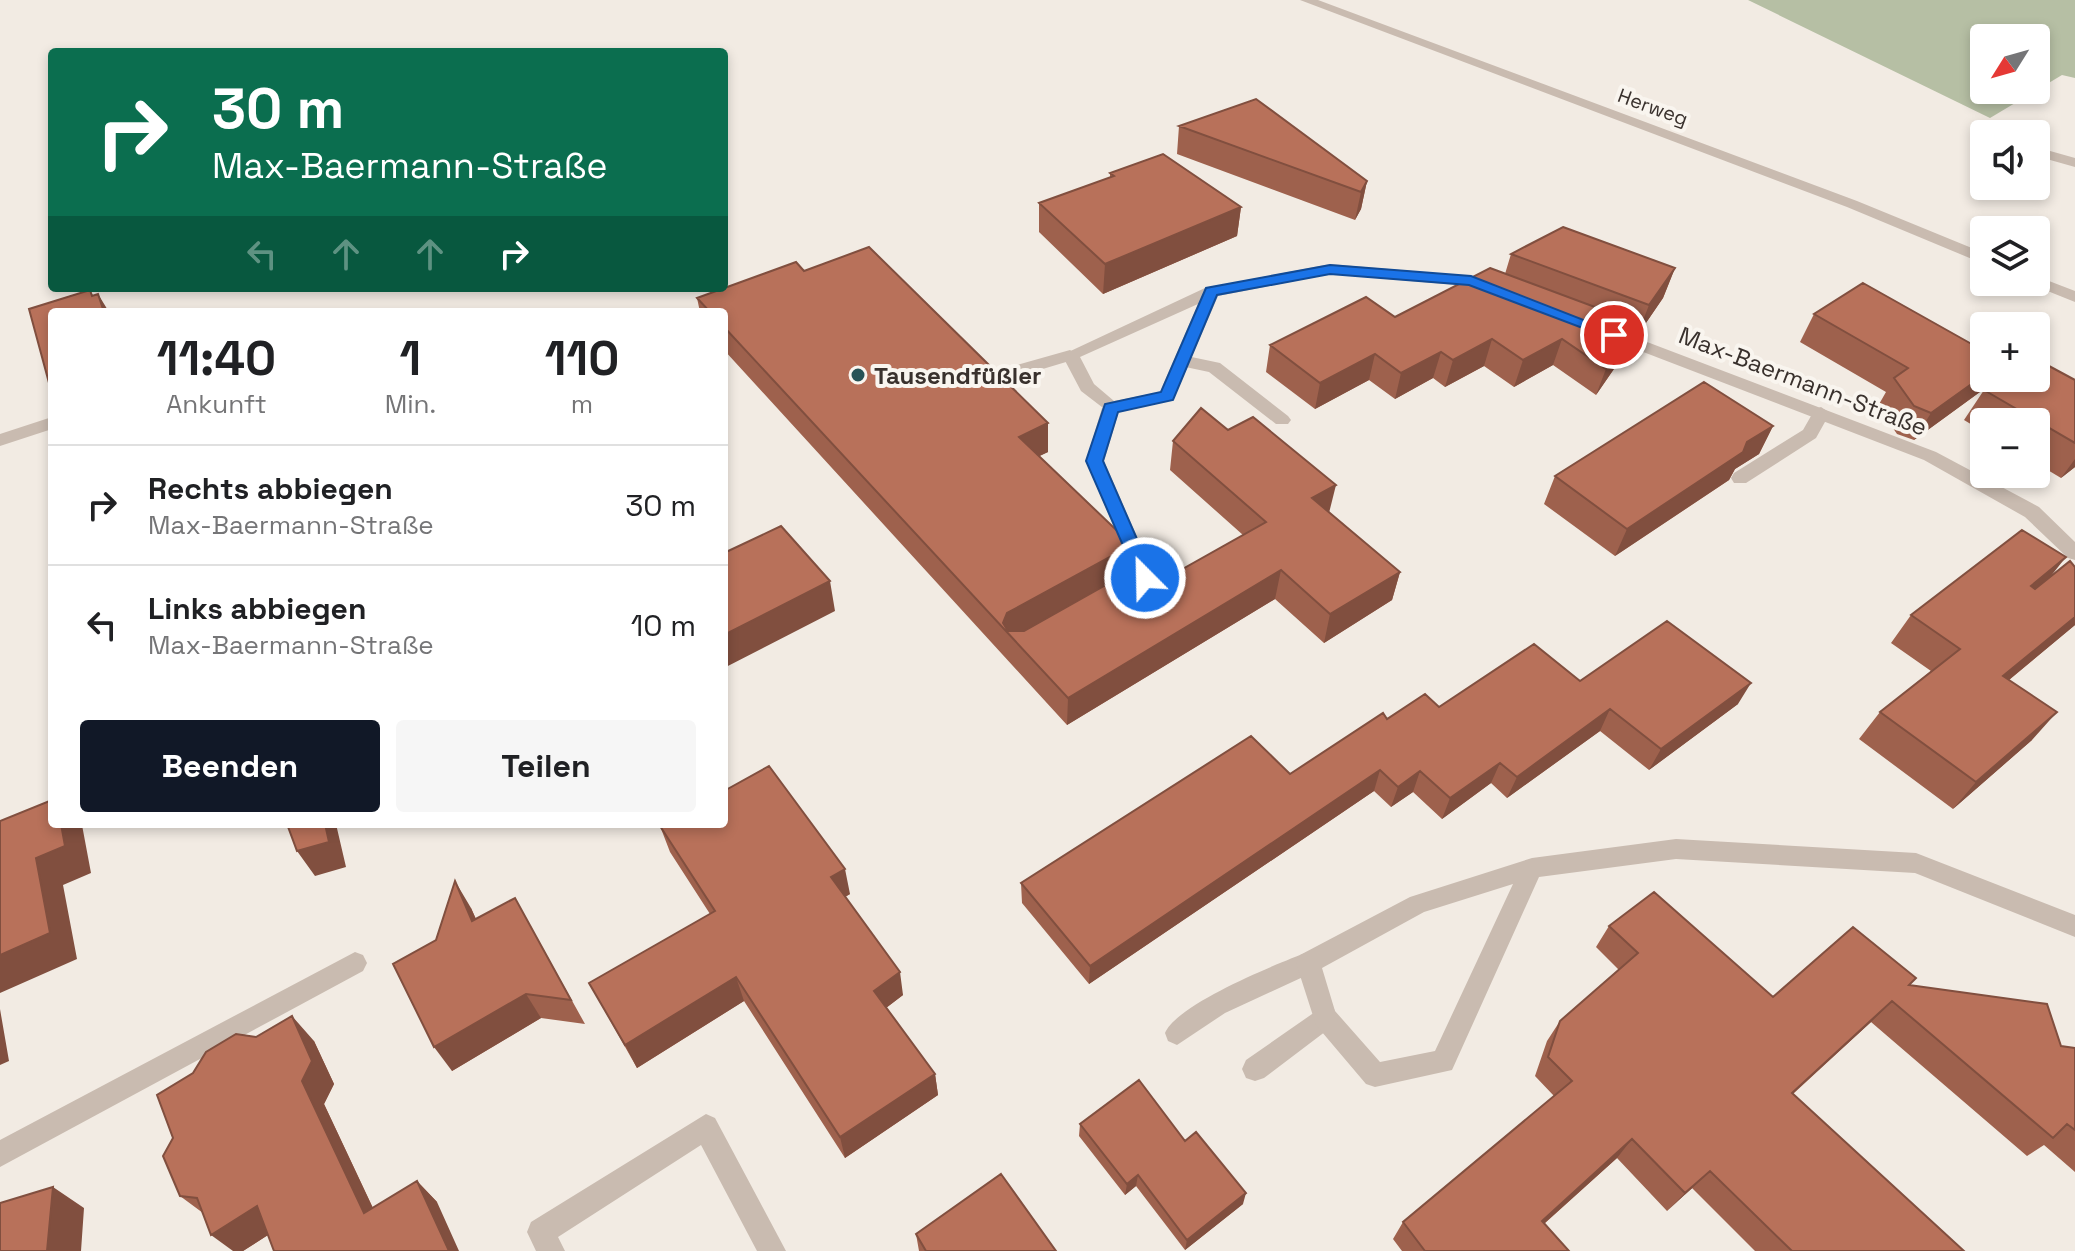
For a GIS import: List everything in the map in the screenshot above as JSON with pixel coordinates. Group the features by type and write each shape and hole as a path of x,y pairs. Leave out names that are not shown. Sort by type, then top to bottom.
{"street":[{"name":"Herweg","path":"1306,0 1852,204 1970,253"},
{"path":"2050,155 2075,163"},
{"path":"1016,371 1070,355 1211,292 1330,269 1471,281 1499,292"},
{"path":"2050,286 2073,294"},
{"path":"1111,408 1167,396 1211,292"},
{"name":"Max-Baermann-Straße","path":"1585,324 1930,456 2032,512 2075,553"},
{"path":"1070,355 1087,387 1111,408"},
{"path":"1182,361 1214,367 1282,420"},
{"path":"1111,408 1095,461 1145,578 1119,592"},
{"path":"1740,478 1810,434 1821,413"},
{"path":"0,440 48,424"},
{"path":"1177,1033 1216,1005 1308,963 1418,904 1532,868 1676,849 1916,863 2075,926"},
{"path":"1308,963 1325,1017 1375,1075 1443,1062 1532,868"},
{"path":"0,1154 355,963"},
{"path":"1255,1069 1325,1017"},
{"path":"551,1251 541,1232 706,1127 772,1251"}],"green space":[{"path":"1748,0 2075,0 2075,78 2062,75 2050,82 2050,24 1970,24 1970,104 2013,104 1990,118"}],"building":[{"path":"1256,99 1367,181 1361,192 1179,126"},
{"path":"1163,154 1241,207 1105,264 1039,203 1114,176 1110,173"},
{"path":"1563,227 1675,268 1649,305 1511,254"},
{"path":"869,247 1048,423 1019,437 1132,545 1007,613 1003,623 1008,631 1024,631 1152,559 1170,576 1266,522 1173,441 1201,408 1228,430 1253,417 1336,485 1312,498 1400,572 1330,614 1281,570 1068,698 728,331 728,308 706,308 697,298 714,292 728,292 728,287 796,262 804,271"},
{"path":"1490,268 1638,323 1606,369 1562,339 1523,360 1492,339 1453,360 1441,352 1401,373 1375,354 1320,383 1270,345 1366,297 1395,317"},
{"path":"1863,283 1970,343 1970,385 1931,413 1914,406 1894,378 1908,368 1814,314"},
{"path":"84,292 91,292 92,296 98,294 103,308 48,308 48,379 29,309"},
{"path":"2050,367 2075,380 2075,443 2050,428 2050,408 2015,408 1987,392 2050,392"},
{"path":"1704,382 1773,426 1747,442 1743,452 1627,529 1555,476"},
{"path":"781,526 830,581 728,633 728,551"},
{"path":"2022,530 2066,557 2031,586 2035,589 2070,561 2075,567 2075,617 2003,676 2057,712 1976,782 1880,712 1960,649 1911,615"},
{"path":"1667,621 1751,683 1661,749 1610,709 1517,777 1500,763 1450,798 1420,771 1398,787 1380,770 1090,966 1021,883 1251,736 1290,774 1383,713 1387,719 1425,694 1439,707 1534,644 1580,681"},
{"path":"769,766 845,869 831,877 900,972 874,991 935,1074 840,1137 736,977 625,1045 589,983 715,911 661,828 728,828 728,789"},
{"path":"48,802 48,828 62,828 65,846 36,858 50,933 0,955 0,821"},
{"path":"288,828 326,828 329,842 297,851"},
{"path":"455,881 472,921 515,898 571,1000 526,994 434,1047 393,964 436,940"},
{"path":"1654,892 1773,997 1853,927 1916,978 1909,985 2047,1004 2061,1046 2075,1048 2075,1130 2067,1124 2053,1138 1892,1001 1792,1093 1964,1251 1792,1251 1710,1171 1685,1193 1632,1139 1542,1221 1569,1251 1425,1251 1403,1222 1572,1081 1548,1057 1560,1021 1638,953 1609,926"},
{"path":"292,1016 312,1061 302,1081 364,1213 417,1181 449,1251 274,1251 257,1206 211,1235 197,1198 180,1196 163,1156 173,1138 157,1095 193,1073 206,1052 236,1034 256,1037"},
{"path":"1139,1080 1185,1141 1196,1132 1246,1193 1187,1240 1138,1175 1127,1184 1080,1124"},
{"path":"1001,1174 1056,1251 926,1251 916,1234"},
{"path":"53,1187 47,1251 0,1251 0,1203"}],"place":[{"name":"Tausendfüßler","path":"858,375"}],"route":[{"path":"1145,578 1095,461 1111,408 1167,396 1211,292 1330,269 1471,281 1614,335"}]}
